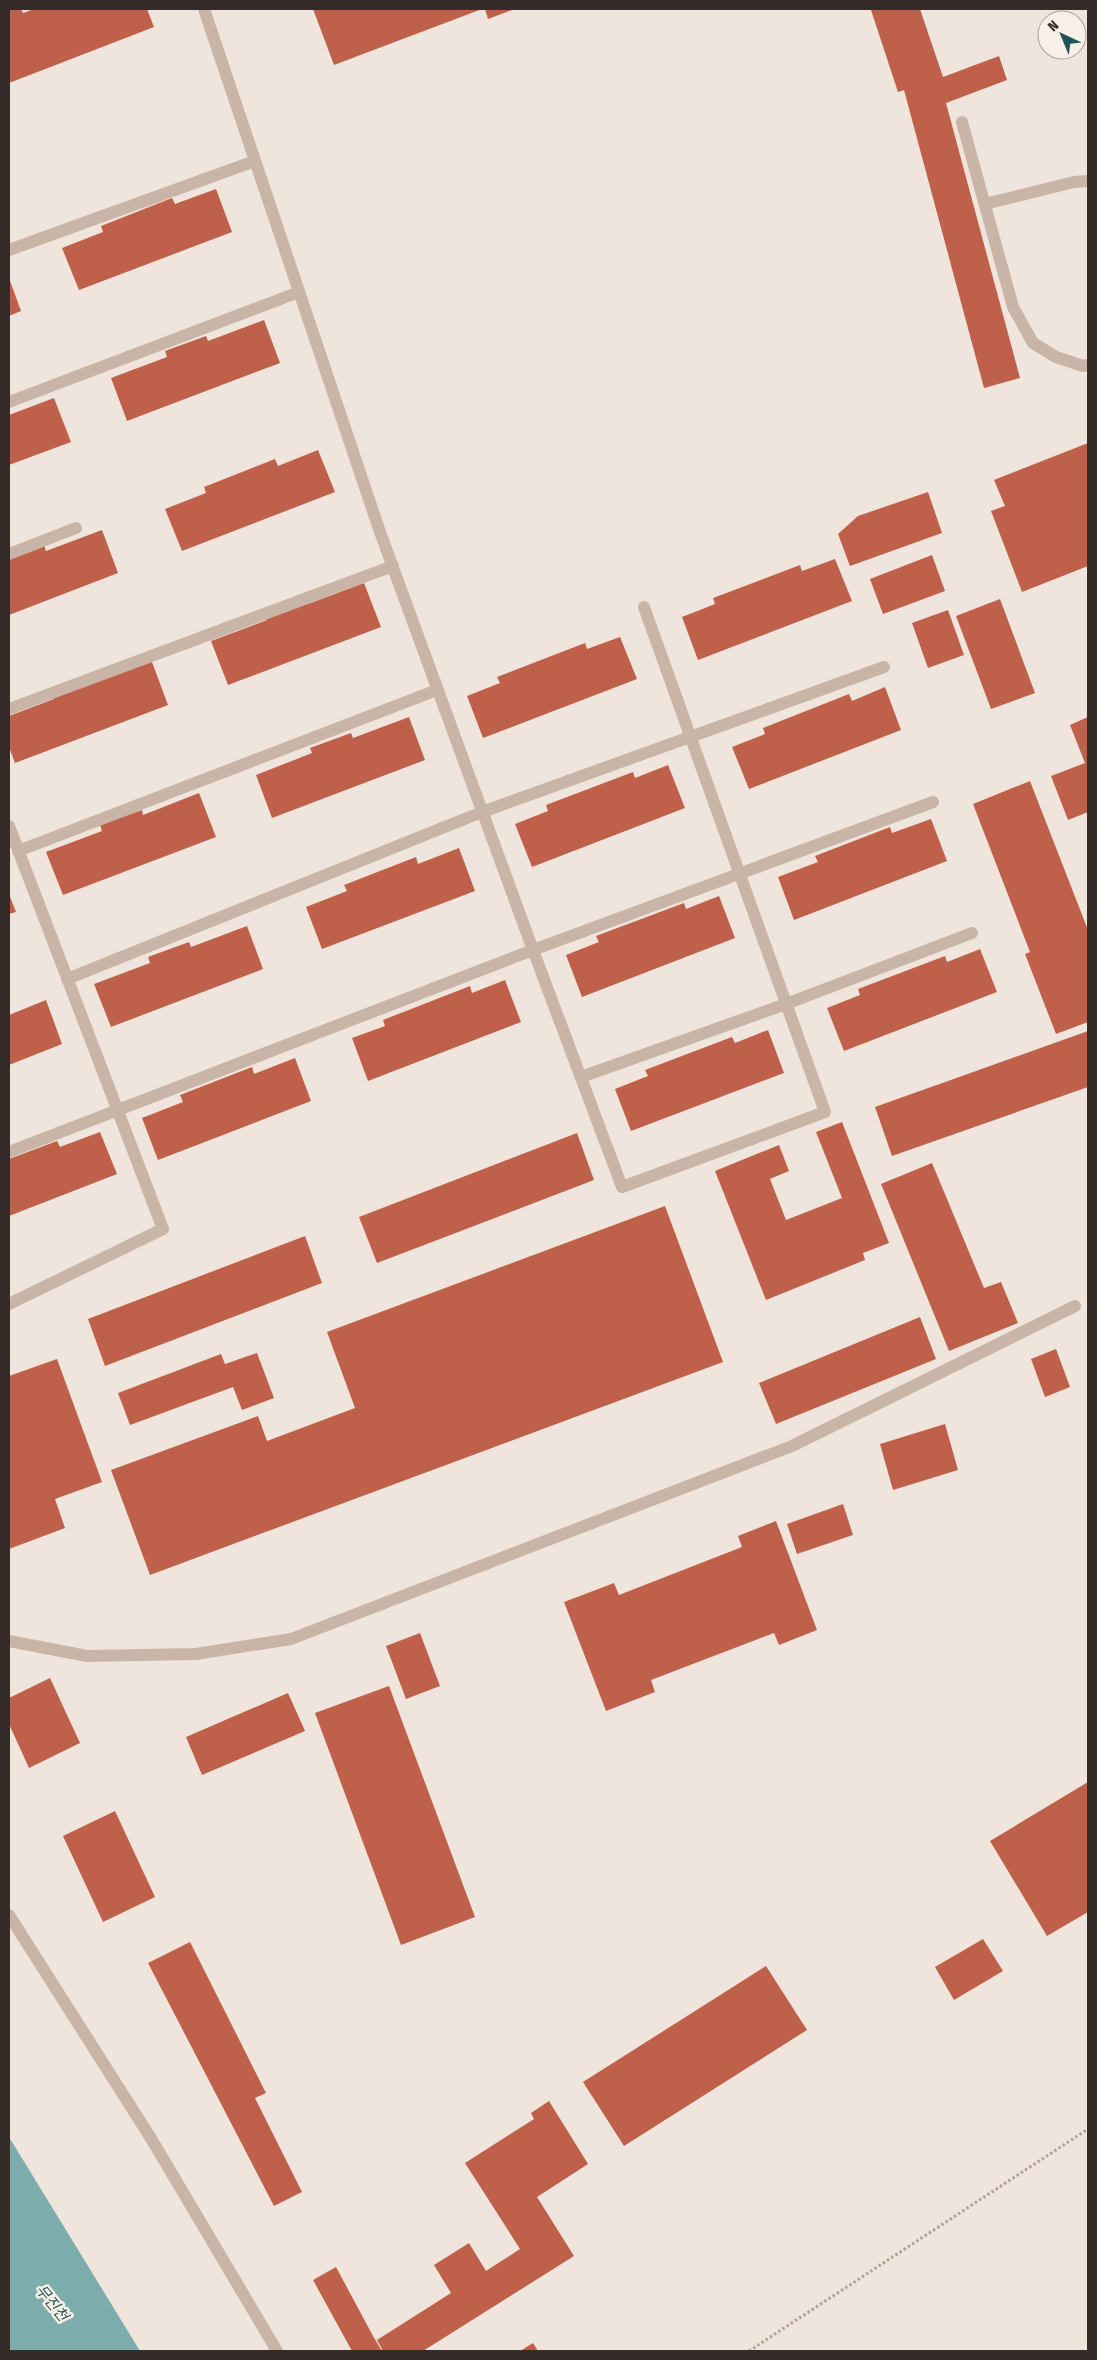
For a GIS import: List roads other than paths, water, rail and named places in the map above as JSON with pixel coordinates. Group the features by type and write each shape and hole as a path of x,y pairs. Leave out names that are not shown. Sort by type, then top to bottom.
{"street":[{"path":"204,9 393,566 437,690 622,1187 825,1112 644,607"},
{"path":"962,122 1013,307 1033,343 1056,357 1083,366 1088,365"},
{"path":"9,250 255,161"},
{"path":"985,204 1074,182 1088,181"},
{"path":"9,402 299,292"},
{"path":"9,554 76,528"},
{"path":"9,709 393,566"},
{"path":"68,979 482,812 884,668"},
{"path":"18,851 437,690"},
{"path":"9,1152 533,950 739,872 933,802"},
{"path":"9,826 163,1229 9,1304"},
{"path":"581,1077 786,1004 972,933"},
{"path":"9,1641 87,1656 196,1654 292,1639 792,1446 1075,1306"},
{"path":"9,1915 152,2140 277,2351"}],"water":[{"name":"무진천","path":"9,2137 140,2351 9,2351"}]}
